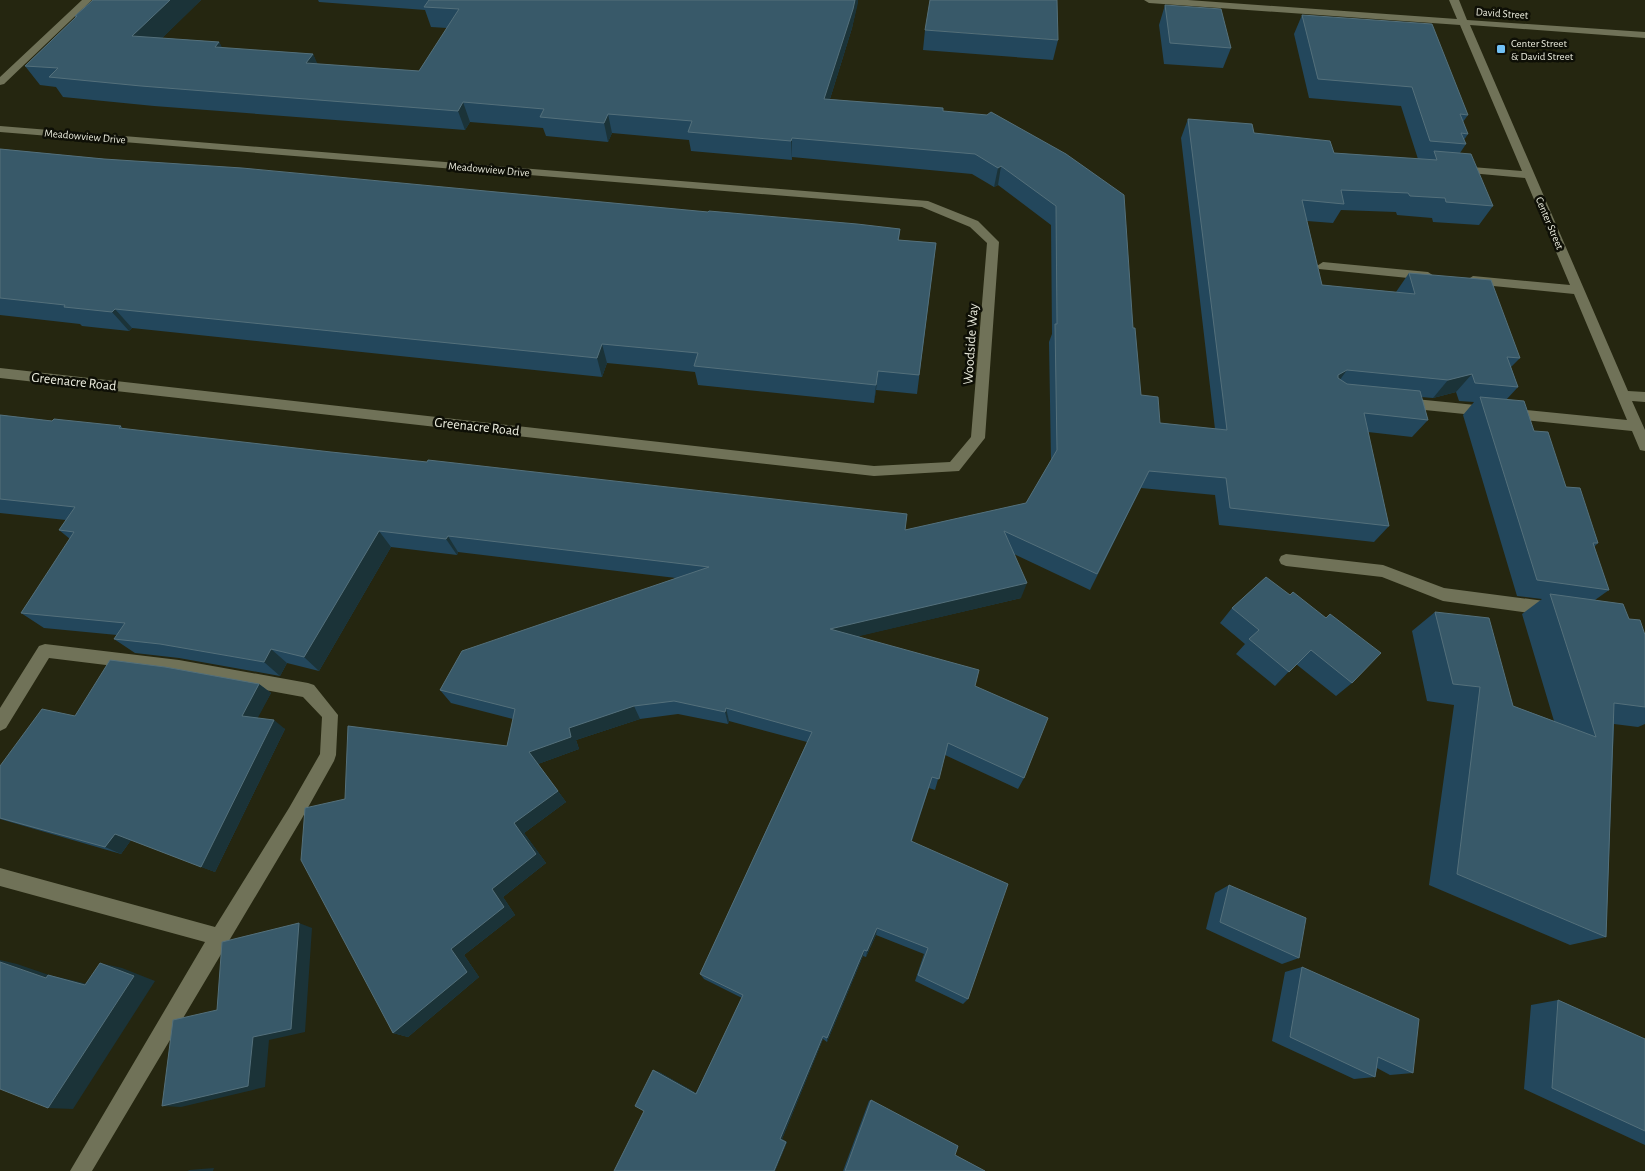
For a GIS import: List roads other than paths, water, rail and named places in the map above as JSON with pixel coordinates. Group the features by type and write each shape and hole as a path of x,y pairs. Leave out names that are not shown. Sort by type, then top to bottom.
{"street":[{"path":"0,82 87,0"},
{"name":"David Street","path":"1149,0 1645,35"},
{"name":"Center Street","path":"1454,0 1645,446"},
{"name":"Meadowview Drive","path":"0,129 924,204 974,224"},
{"path":"1450,168 1529,175"},
{"name":"Woodside Way","path":"954,467 978,438 993,242 974,224"},
{"path":"1323,266 1438,277"},
{"path":"1458,279 1578,290"},
{"name":"Greenacre Road","path":"0,373 874,471 954,467"},
{"path":"1623,395 1645,397"},
{"path":"1392,401 1636,426"},
{"path":"1286,560 1383,571 1443,594 1567,611"},
{"path":"0,723 45,651 178,668 308,690 330,715 328,755 295,814 219,937 80,1171"},
{"path":"0,877 219,937"}],"place":[{"name":"Center Street & David Street","path":"1501,49"}]}
